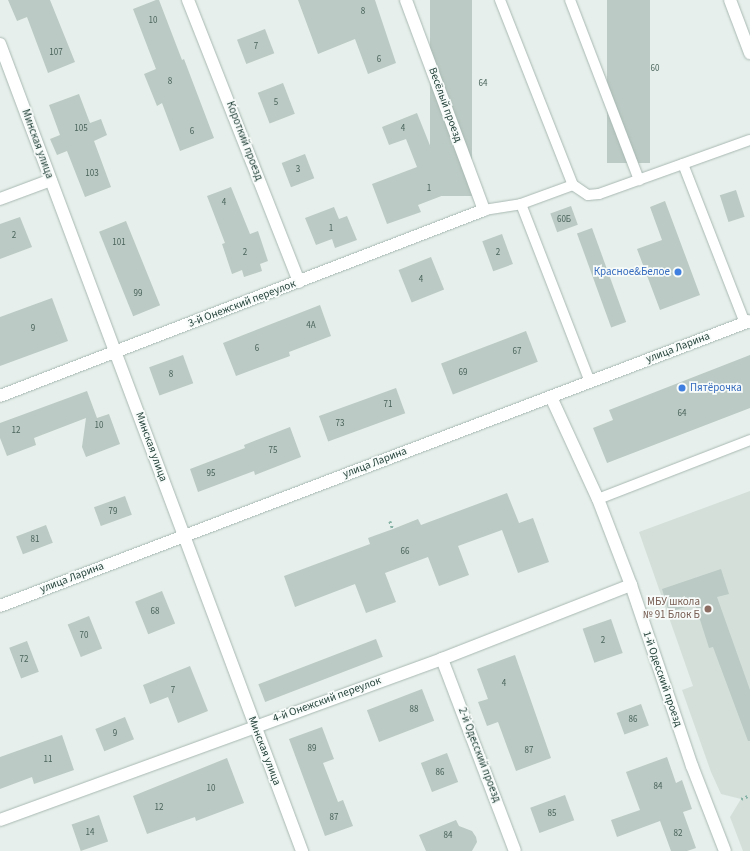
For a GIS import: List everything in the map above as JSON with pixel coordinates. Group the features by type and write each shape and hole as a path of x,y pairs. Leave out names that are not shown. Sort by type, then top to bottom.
{"street":[{"name":"Короткий проезд","path":"188,0 299,282"},
{"name":"Весёлый проезд","path":"406,0 484,210"},
{"path":"730,0 750,54"},
{"name":"Минская улица","path":"0,44 302,851"},
{"path":"0,199 51,180"},
{"name":"3-й Онежский переулок","path":"0,396 484,210"},
{"name":"улица Ларина","path":"0,606 748,322"},
{"name":"1-й Одесский проезд","path":"551,397 598,499 631,586 692,766 726,851"},
{"name":"4-й Онежский переулок","path":"0,820 442,659 631,586"},
{"name":"2-й Одесский проезд","path":"442,659 515,851"}],"lane":[{"path":"500,0 573,185 588,195 593,195 639,180 750,140"},
{"path":"570,0 639,180"},
{"path":"683,164 748,322"},
{"path":"484,210 521,204 573,185"},
{"path":"521,204 590,382"},
{"path":"598,499 750,440"}],"path":[{"path":"390,520 393,528"},
{"path":"741,799 750,795"}],"shaded area":[{"name":"МБУ школа № 91 Блок Б","path":"750,491 750,851 743,851 730,817 741,799 721,794 711,772 682,690 693,686 639,532"}],"building":[{"path":"8,0 50,0 75,62 48,73 27,17 17,21"},
{"path":"159,0 182,60 184,59 214,138 180,151 162,103 157,106 144,74 156,69 133,9"},
{"path":"298,0 375,0 396,63 368,74 355,39 318,54"},
{"path":"430,0 472,0 472,196 430,196"},
{"path":"607,0 650,0 650,163 607,163"},
{"path":"265,29 274,53 246,64 237,40"},
{"path":"283,83 295,114 270,123 258,93"},
{"path":"79,94 90,123 101,119 107,135 94,141 111,187 85,197 67,151 57,155 50,139 60,135 49,105"},
{"path":"417,113 431,148 445,143 459,178 440,185 444,195 418,205 421,212 387,224 372,184 417,167 406,139 389,145 382,127"},
{"path":"305,154 314,178 291,187 282,163"},
{"path":"231,187 250,234 258,231 268,261 260,264 262,271 244,277 242,270 232,274 222,244 225,243 207,196"},
{"path":"736,190 745,217 728,222 720,195"},
{"path":"665,201 700,295 660,310 637,249 662,240 650,207"},
{"path":"571,206 578,225 557,232 550,214"},
{"path":"334,207 339,219 347,216 357,240 335,248 332,239 316,245 305,218"},
{"path":"20,217 32,247 0,259 0,224"},
{"path":"126,221 160,305 133,316 99,232"},
{"path":"592,228 626,322 611,327 577,233"},
{"path":"502,234 513,264 493,271 482,241"},
{"path":"431,257 444,289 412,303 399,270"},
{"path":"52,298 68,341 0,366 0,317"},
{"path":"320,305 331,336 289,352 290,356 236,376 223,343"},
{"path":"526,331 538,362 453,394 441,364"},
{"path":"183,355 193,383 159,396 149,367"},
{"path":"750,355 750,408 607,463 593,428 613,420 609,410"},
{"path":"396,388 405,413 328,441 319,416"},
{"path":"87,391 97,418 109,414 120,444 86,457 82,447 86,418 34,438 36,445 7,456 0,438 0,423"},
{"path":"290,427 301,457 255,475 254,471 198,492 190,469 245,448 244,445"},
{"path":"507,493 519,523 533,518 549,562 518,573 502,530 458,546 469,575 439,586 428,557 385,573 396,602 366,613 355,584 295,607 284,576 370,544 368,538 418,519 421,525"},
{"path":"125,496 132,515 101,526 94,507"},
{"path":"46,525 53,543 23,554 16,536"},
{"path":"721,569 729,594 717,597 750,690 750,741 748,741 713,647 709,648 695,604 669,612 662,589"},
{"path":"162,591 175,623 148,634 135,602"},
{"path":"89,616 102,648 81,657 68,625"},
{"path":"611,619 623,653 594,663 583,629"},
{"path":"376,639 383,657 265,702 258,684"},
{"path":"27,641 39,672 21,679 9,648"},
{"path":"515,655 551,758 516,771 498,722 487,726 478,702 488,699 477,669"},
{"path":"190,666 208,711 178,723 168,697 150,704 143,685"},
{"path":"422,689 434,721 379,742 367,710"},
{"path":"641,704 649,726 624,735 617,713"},
{"path":"125,717 134,739 104,751 95,729"},
{"path":"322,727 334,759 323,763 338,802 343,800 353,826 325,836 289,739"},
{"path":"62,735 74,770 34,784 32,777 0,789 0,757"},
{"path":"447,753 458,782 432,792 421,763"},
{"path":"667,757 676,783 682,780 692,809 683,812 696,848 687,851 671,851 660,821 617,837 611,820 640,810 626,772"},
{"path":"227,758 244,803 196,821 195,817 147,834 133,796"},
{"path":"565,795 574,820 539,833 530,808"},
{"path":"99,815 108,841 81,851 72,824"},
{"path":"456,820 459,826 472,831 476,837 477,842 472,851 426,851 419,835"}],"place":[{"name":"Красное&Белое","path":"678,272"},
{"name":"Пятёрочка","path":"682,388"},
{"name":"МБУ школа № 91 Блок Б","path":"708,609"}]}
